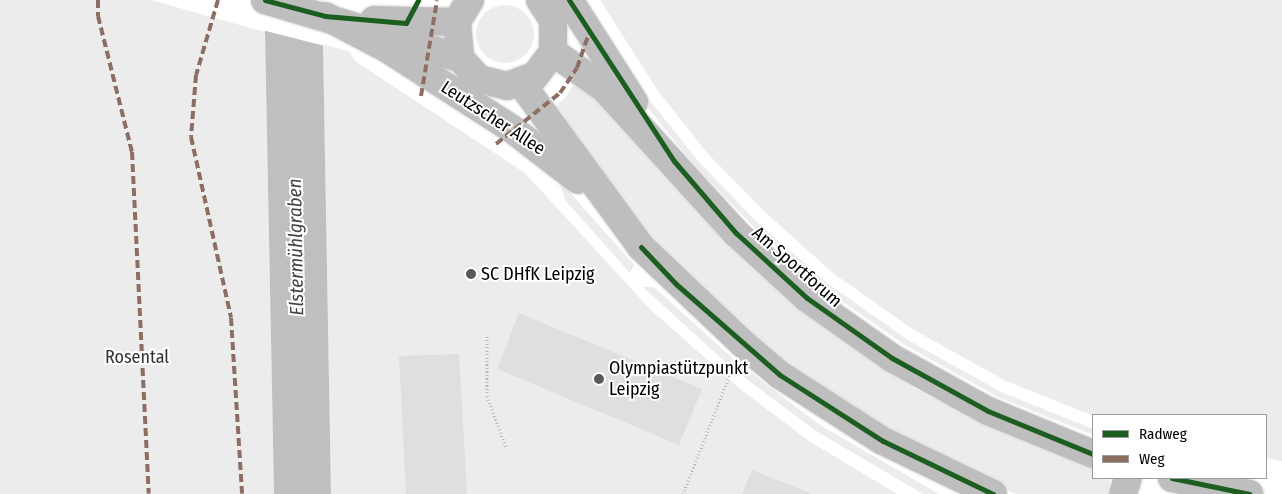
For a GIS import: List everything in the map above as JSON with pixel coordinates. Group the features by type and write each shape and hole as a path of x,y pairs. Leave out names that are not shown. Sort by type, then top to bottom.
{"main road":[{"name":"Leutzscher Allee","path":"265,0 326,16 460,58"},
{"path":"463,11 460,58 480,79 493,84 522,83 546,65 553,52 553,20 540,0"},
{"name":"Am Sportforum","path":"569,0 674,161"},
{"name":"Leutzscher Allee","path":"326,16 412,11 463,11"},
{"name":"Leutzscher Allee","path":"326,16 386,48 550,155 641,247"},
{"name":"Am Sportforum","path":"553,52 605,89 674,161 736,233 807,298 892,358 988,411 1092,454"},
{"path":"522,83 641,247 742,343 780,375 883,441 993,494"},
{"path":"1123,494 1128,479"},
{"path":"1177,479 1249,494"}],"path":[{"path":"487,336 488,396 506,447"},
{"path":"683,494 742,343"}],"green space":[{"name":"Rosental","path":"0,0 151,0 265,32 274,494 0,494"},
{"path":"580,0 587,0 648,98 699,162 756,221 827,283 908,340 1001,392 1092,429 1092,435 998,397 905,345 823,288 752,225 695,166 643,102"},
{"path":"600,0 1282,0 1282,461 1267,458 1267,414 1092,414 1092,416 1006,381 914,330 834,274 765,212 708,154 658,91"},
{"path":"505,5 516,7 529,18 534,34 532,45 521,58 505,63 494,61 481,50 476,34 478,23 489,10"},
{"name":"SC DHfK Leipzig","path":"323,44 350,52 355,61 525,173 650,309 740,389 809,441 897,494 331,494"},
{"path":"576,80 601,96 668,179 755,270 795,305 912,387 982,423 1092,467 1092,479 1110,479 1108,494 1015,494 885,431 789,366 674,263 622,205 550,111 565,98"},
{"path":"559,180 634,265 630,273 565,200"},
{"path":"643,287 654,287 738,363 820,425 939,494 923,494 816,431 733,369"}],"water":[{"name":"Elstermühlgraben","path":"260,0 323,44 331,494 274,494 265,32"}],"pier":[{"path":"258,0 321,0 325,46 262,30"}],"building":[{"name":"Olympiastützpunkt Leipzig","path":"519,313 702,389 679,445 497,369"},
{"path":"459,354 467,494 406,494 399,356"},
{"path":"752,470 810,493 742,494"}],"marked path":[{"path":"98,0 98,16 132,152 149,494"},
{"path":"218,0 196,75 191,137 231,318 242,494"},
{"path":"421,96 437,0"},
{"path":"496,144 560,93 577,68 589,34"}],"cycle path":[{"path":"265,0 325,16 406,23 418,0"},
{"path":"569,0 674,161 736,233 807,298 892,358 988,411 1092,454"},
{"path":"641,247 676,284 780,375 883,441 993,494"},
{"path":"1177,479 1249,494"}],"place":[{"name":"SC DHfK Leipzig","path":"471,274"},
{"name":"Olympiastützpunkt Leipzig","path":"599,379"}]}
